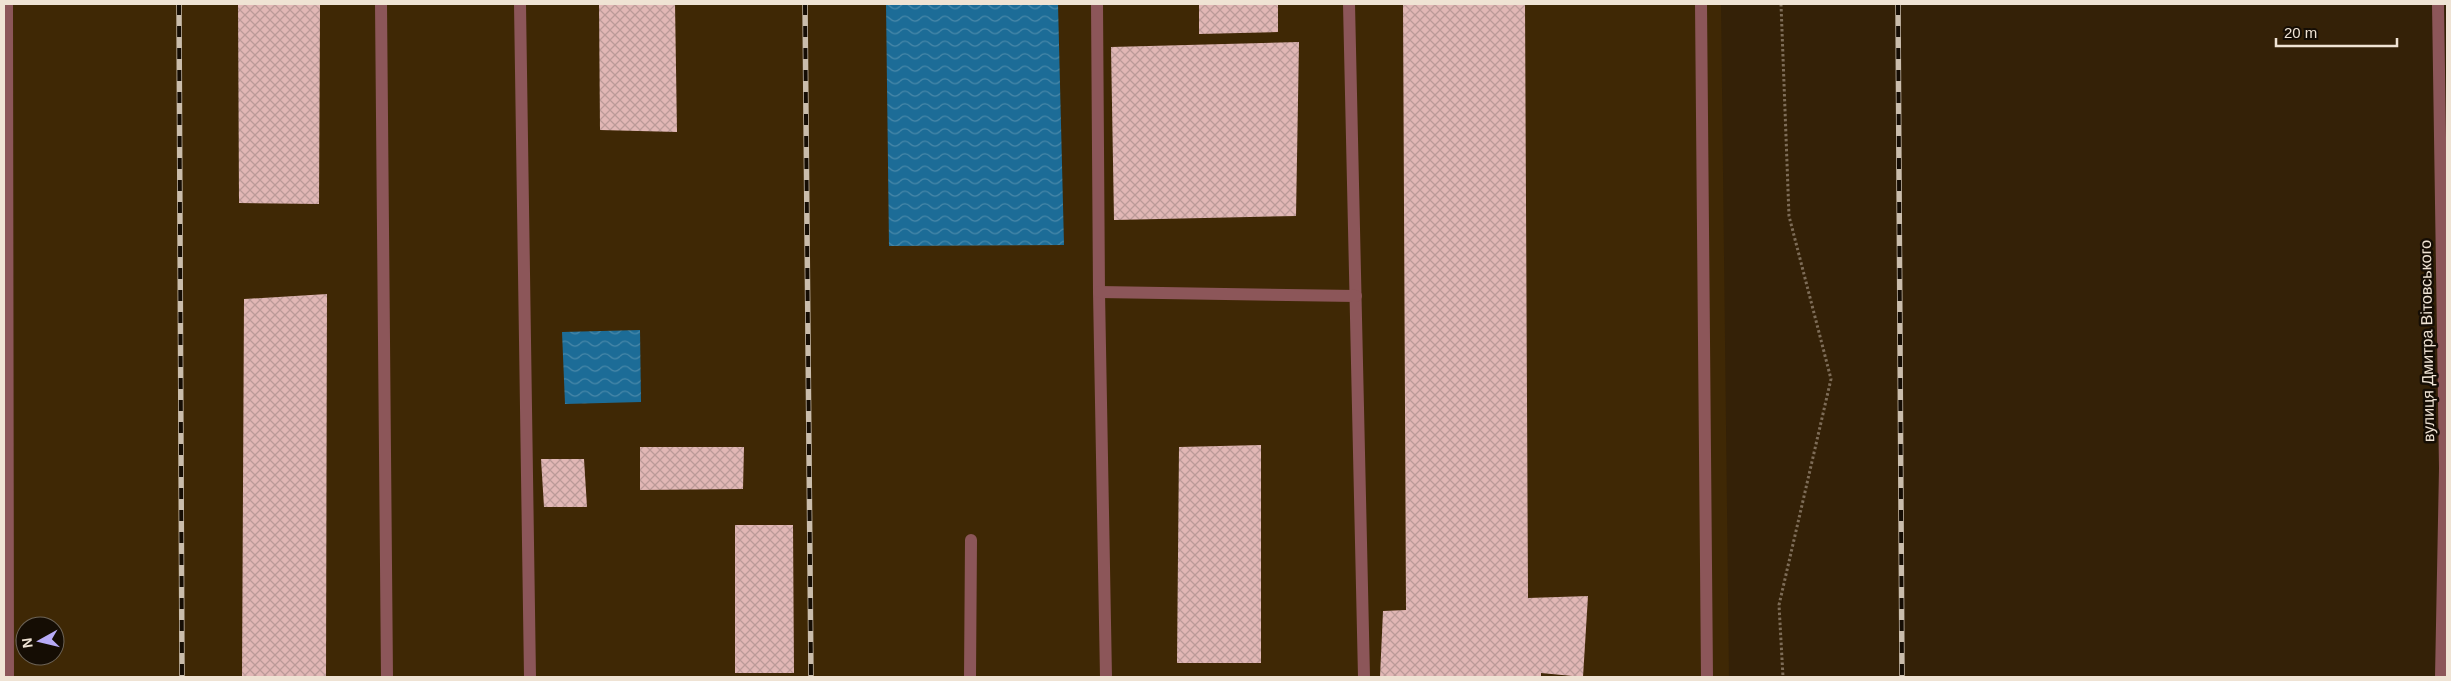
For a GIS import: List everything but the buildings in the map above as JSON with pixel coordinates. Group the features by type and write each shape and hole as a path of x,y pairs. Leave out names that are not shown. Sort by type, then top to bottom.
{"street":[{"path":"7,4 8,677"},
{"path":"380,4 387,677"},
{"path":"520,4 530,677"},
{"path":"1097,4 1099,292 1106,677"},
{"path":"1349,4 1364,677"},
{"path":"1701,4 1706,677"},
{"name":"вулиця Дмитра Вітовського","path":"2438,4 2445,468 2441,677"},
{"path":"1099,292 1356,296"},
{"path":"970,677 971,540"}],"path":[{"path":"1781,4 1789,216 1831,380 1779,605 1783,677"}],"shaded area":[{"path":"4,4 1721,4 1729,677 4,677"}],"water":[{"path":"886,4 1058,4 1064,245 889,246"},
{"path":"640,330 641,402 565,404 562,332"}],"railway":[{"path":"179,4 182,677"},
{"path":"805,4 811,677"},
{"path":"1898,4 1902,677"}]}
